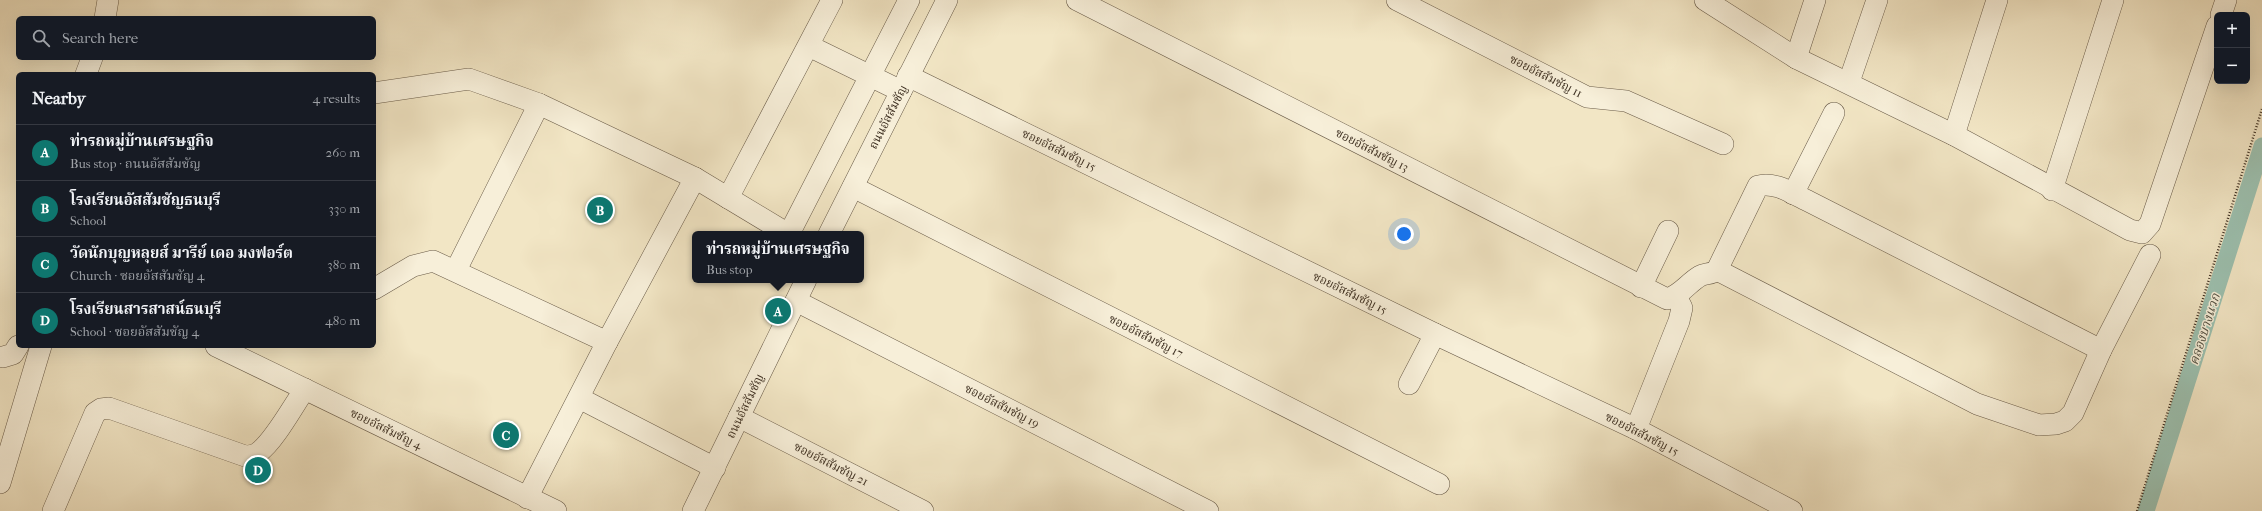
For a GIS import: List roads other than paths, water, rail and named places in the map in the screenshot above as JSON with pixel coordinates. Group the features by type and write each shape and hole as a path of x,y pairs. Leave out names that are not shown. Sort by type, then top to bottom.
{"street":[{"path":"104,16 108,0"},
{"path":"728,198 832,0"},
{"path":"790,231 909,0"},
{"name":"ถนนอัสสัมชัญ","path":"831,231 947,0"},
{"name":"ซอยอัสสัมชัญ 13","path":"1077,0 1641,287 1671,298"},
{"name":"ซอยอัสสัมชัญ 11","path":"1397,0 1587,97 1626,101 1723,144"},
{"path":"1796,58 1815,0"},
{"path":"1849,82 1877,0"},
{"path":"1954,135 1998,0"},
{"path":"2052,190 2113,0"},
{"path":"2222,12 2226,0"},
{"path":"1717,3 1796,58 1849,82 1954,135 2052,190 2130,230 2142,233 2150,224 2214,35"},
{"name":"ซอยอัสสัมชัญ 15","path":"809,46 870,76 905,84 1435,334 1636,430 1792,511"},
{"path":"87,72 91,60"},
{"path":"376,93 469,79 539,104 695,178 783,231"},
{"path":"456,270 539,104"},
{"path":"1793,194 1834,113"},
{"path":"527,498 579,398 606,342 695,178"},
{"path":"1636,430 1680,321 1682,308 1671,298 1701,275 1711,275 1717,270 1758,186 1765,184 1793,194 2101,350"},
{"name":"ซอยอัสสัมชัญ 17","path":"853,188 1439,484"},
{"path":"1641,287 1668,231"},
{"path":"1717,270 1977,404 2039,425 2056,424 2065,421 2073,413 2101,350 2150,255"},
{"path":"376,287 413,266 428,261 440,263 606,342"},
{"name":"ถนนอัสสัมชัญ","path":"693,511 805,283"},
{"name":"ซอยอัสสัมชัญ 19","path":"796,301 1208,511"},
{"path":"1409,384 1435,334"},
{"path":"0,482 40,348"},
{"name":"ซอยอัสสัมชัญ 4","path":"220,348 556,511"},
{"path":"53,511 95,413 101,409 109,408 245,456 253,456 260,451 269,440 305,389"},
{"path":"579,398 715,468"},
{"name":"ซอยอัสสัมชัญ 21","path":"739,417 922,511"}],"waterway":[{"name":"คลองบางแวก","path":"2146,511 2262,146"}],"place":[{"name":"โรงเรียนอัสสัมชัญธนบุรี","path":"600,210"},
{"name":"ท่ารถหมู่บ้านเศรษฐกิจ","path":"778,311"},
{"name":"วัดนักบุญหลุยส์ มารีย์ เดอ มงฟอร์ต","path":"506,435"},
{"name":"โรงเรียนสารสาสน์ธนบุรี","path":"258,470"}]}
